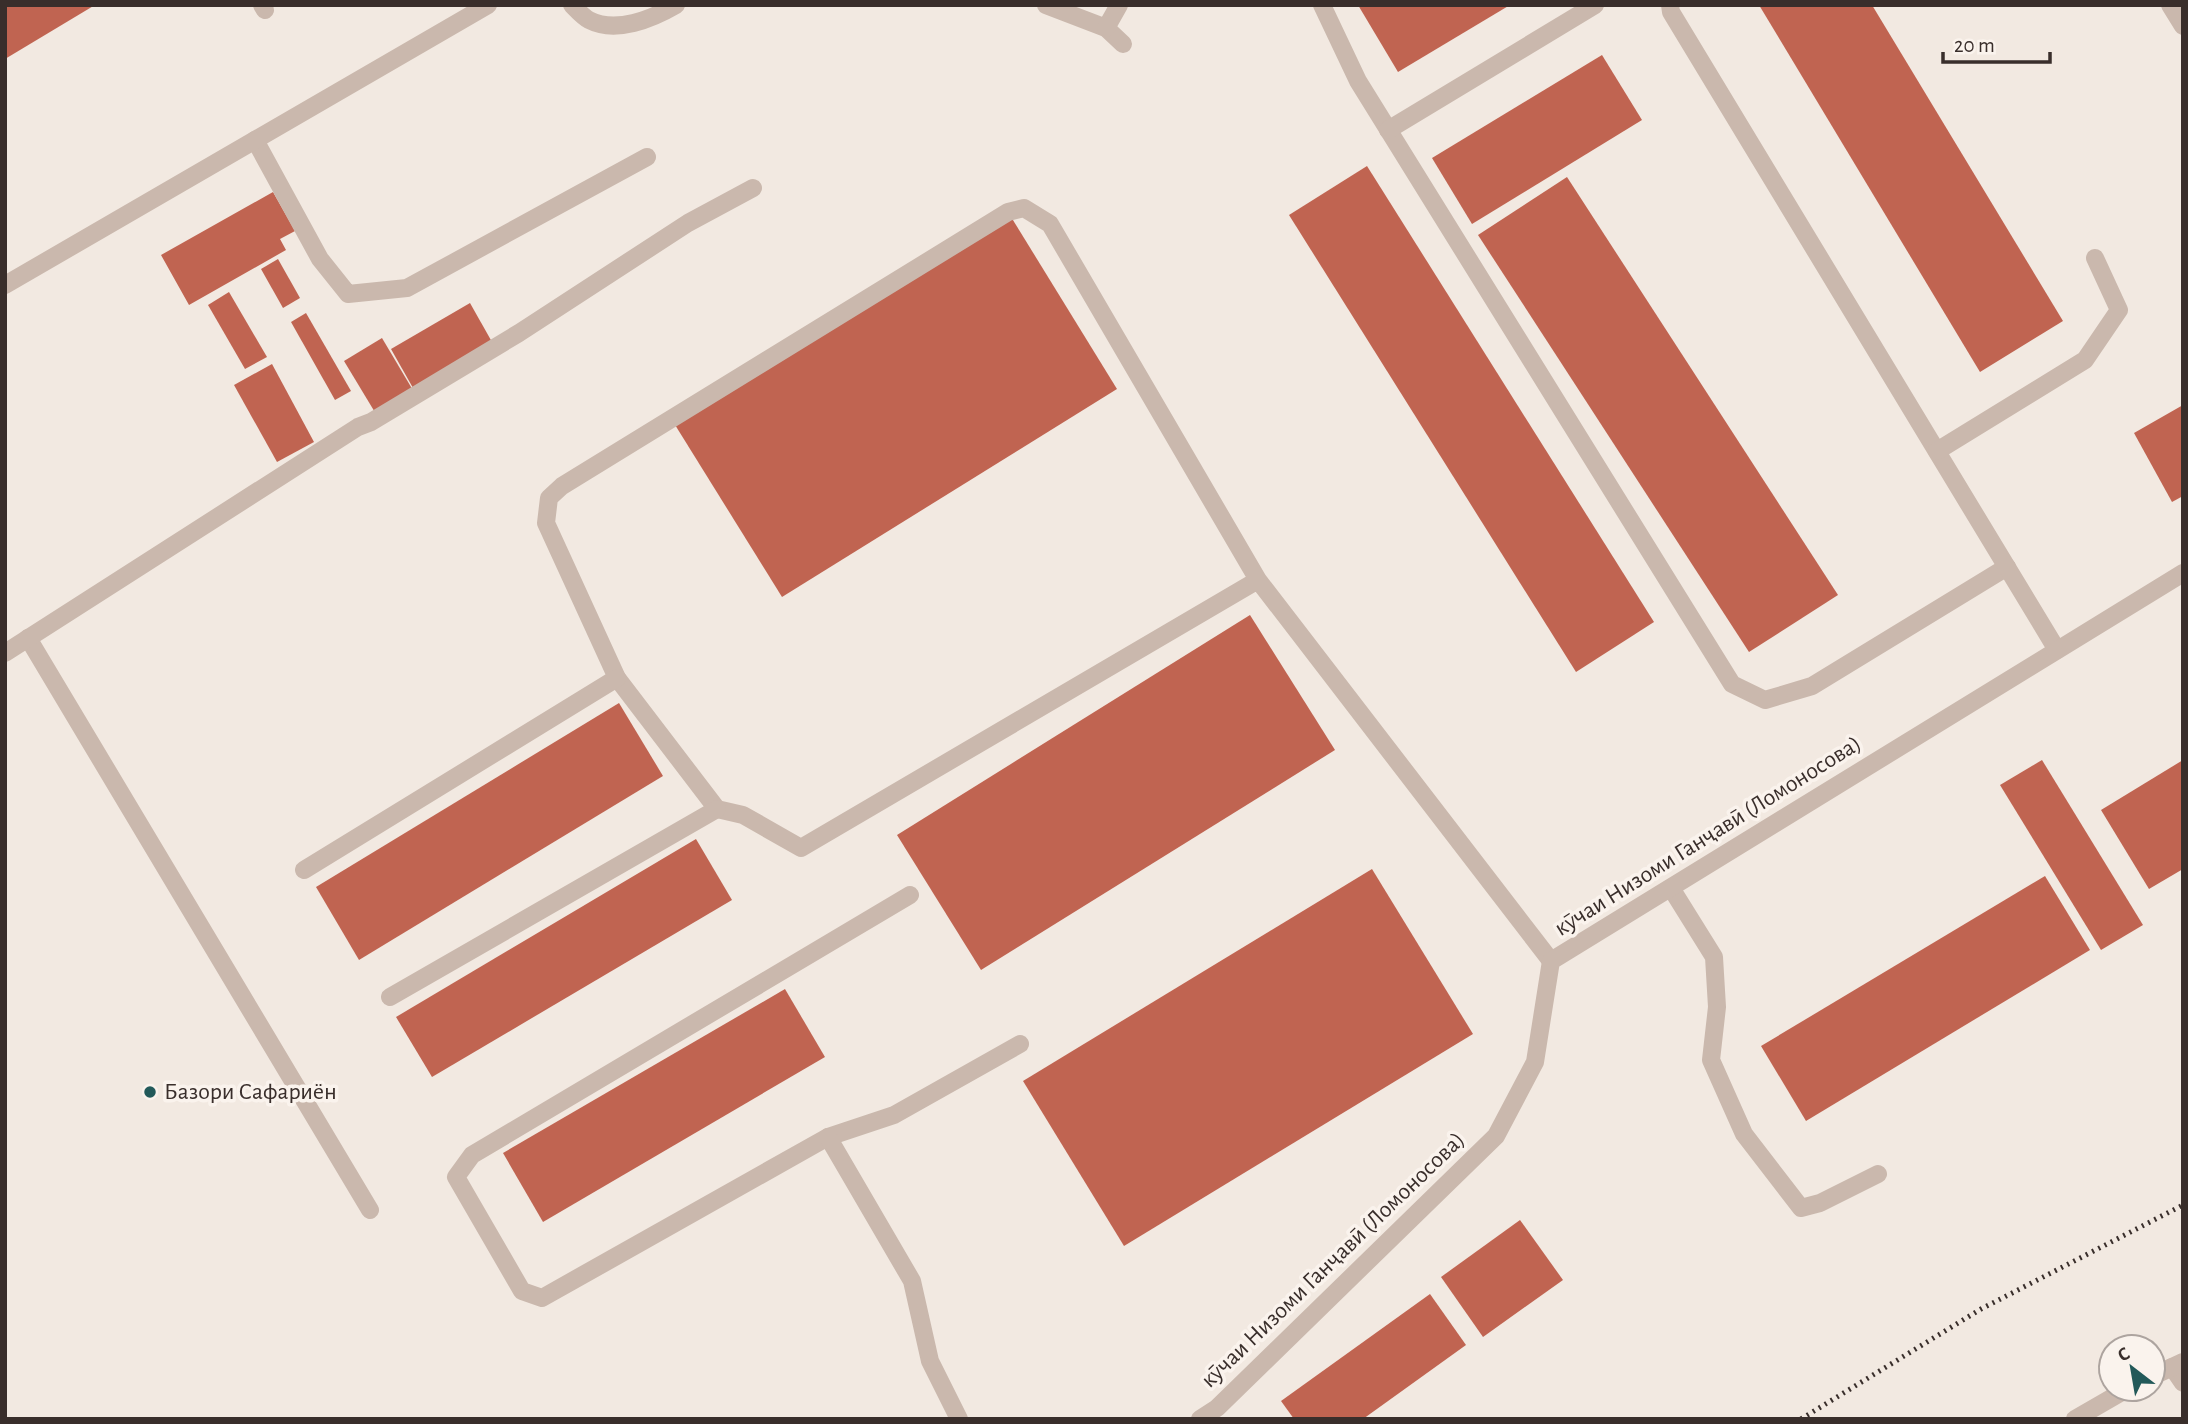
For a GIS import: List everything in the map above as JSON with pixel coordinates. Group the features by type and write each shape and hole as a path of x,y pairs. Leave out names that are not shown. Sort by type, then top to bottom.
{"street":[{"path":"5,285 488,5"},
{"path":"572,5 589,20 613,25 642,21 676,5"},
{"path":"1046,5 1106,28 1123,44"},
{"path":"1106,28 1119,5"},
{"path":"1322,5 1358,81 1732,684 1765,700 1812,686 2007,566"},
{"path":"1388,130 1595,5"},
{"path":"1670,5 1671,12 2057,650"},
{"path":"2170,5 2183,26"},
{"path":"255,140 320,259 348,294 407,288 647,157"},
{"path":"5,653 358,427 371,422 519,333 688,223 753,188"},
{"path":"1258,580 800,848 743,815 717,809 617,678 545,523 550,498 562,486 1008,212 1024,208 1050,224 1258,580 1551,961"},
{"path":"1937,451 2085,360 2119,310 2095,258"},
{"name":"кӯчаи Низоми Ганҷавӣ (Ломоносова)","path":"1200,1419 1217,1408 1496,1136 1535,1062 1551,961 2183,573"},
{"path":"28,638 370,1210"},
{"path":"304,870 617,678"},
{"path":"390,997 717,809"},
{"path":"1671,888 1714,957 1717,1007 1711,1060 1744,1134 1801,1208 1821,1203 1878,1174"},
{"path":"911,895 472,1156 456,1177 522,1290 542,1298 828,1137 894,1115 1020,1044"},
{"path":"828,1137 912,1281 930,1361 959,1419"},
{"path":"2177,1364 2183,1383"},
{"path":"2074,1419 2102,1403"}],"building":[{"path":"5,5 95,5 5,59"},
{"path":"1358,5 1510,5 1398,72"},
{"path":"1759,5 1872,5 2063,321 1980,372"},
{"path":"1602,55 1642,120 1472,224 1432,158"},
{"path":"1367,166 1654,622 1576,672 1289,215"},
{"path":"1567,177 1838,595 1749,652 1478,235"},
{"path":"273,192 295,231 280,239 286,250 189,305 161,255"},
{"path":"1008,212 1117,389 782,597 672,420"},
{"path":"278,259 300,298 283,308 261,269"},
{"path":"229,292 267,357 245,369 208,305"},
{"path":"470,303 492,342 413,388 391,349"},
{"path":"306,313 351,391 335,400 291,322"},
{"path":"382,338 414,392 376,414 344,361"},
{"path":"272,364 314,442 277,462 234,385"},
{"path":"2183,405 2183,496 2172,502 2134,433"},
{"path":"1250,615 1335,750 981,970 897,835"},
{"path":"619,703 663,776 359,960 316,887"},
{"path":"2042,760 2143,925 2101,950 2000,785"},
{"path":"2183,760 2183,869 2149,889 2101,810"},
{"path":"696,839 732,900 432,1077 396,1017"},
{"path":"1372,869 1473,1034 1124,1246 1023,1081"},
{"path":"2045,876 2090,950 1806,1121 1761,1046"},
{"path":"785,989 825,1057 543,1222 503,1153"},
{"path":"1520,1220 1563,1280 1483,1337 1441,1277"},
{"path":"1430,1294 1466,1345 1363,1419 1294,1419 1281,1401"}],"railway":[{"path":"1801,1419 1981,1309 2183,1205"}],"place":[{"name":"Базори Сафариён","path":"150,1092"}]}
